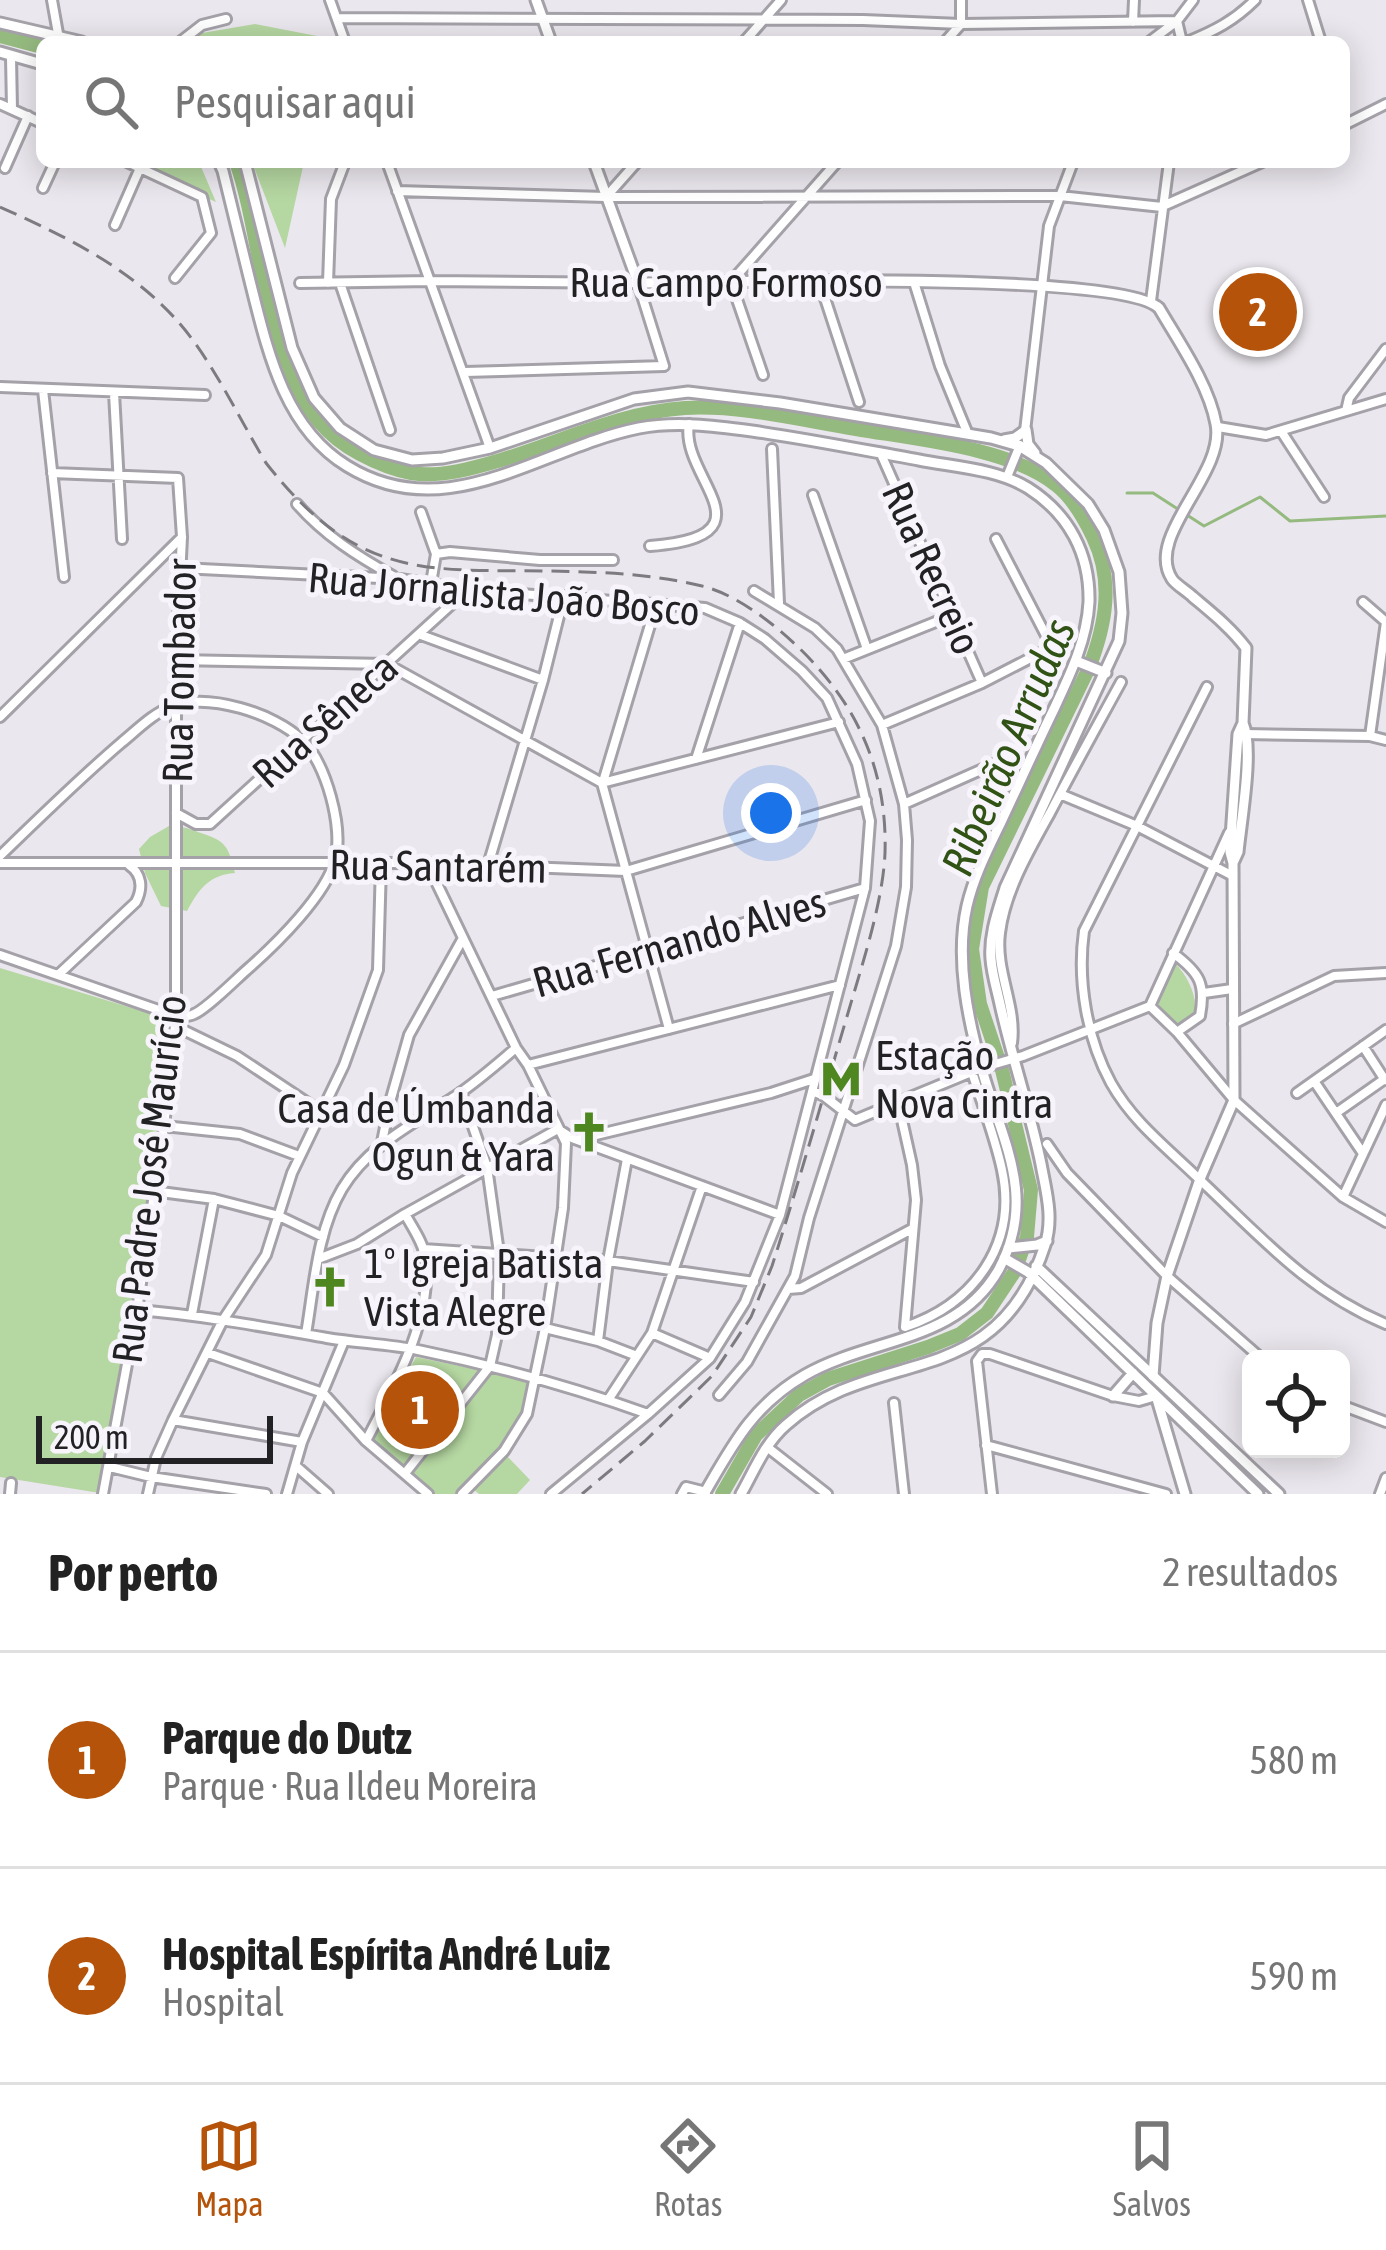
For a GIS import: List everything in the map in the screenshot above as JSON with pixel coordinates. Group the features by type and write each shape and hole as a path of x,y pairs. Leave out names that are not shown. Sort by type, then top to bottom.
{"main road":[{"path":"536,0 548,36"},
{"path":"0,23 47,36"},
{"path":"6,55 36,62"},
{"path":"221,168 269,361 302,423 318,444 352,470 408,489 449,490 639,428 689,424 1008,473 1051,505 1070,527 1083,553 1089,607 1078,662 976,875 962,939 985,1097 1016,1181 1017,1212 1008,1253 969,1307 955,1318 831,1363 771,1399 740,1432 705,1493"},
{"path":"247,168 292,348 314,398 326,415 374,450 398,458 443,458 490,448 634,399 688,392 967,433 1038,458"},
{"path":"596,168 638,283"},
{"name":"Rua Campo Formoso","path":"638,283 1042,285 1151,301"},
{"path":"1151,301 1198,376 1218,427 1211,465 1167,547 1172,579 1233,630 1246,647 1238,852 1233,863"},
{"path":"741,1494 767,1447 804,1412 848,1388 947,1358 975,1343 1005,1316 1032,1271 1042,1243 1048,1198 1031,1116 1010,1057 991,961 992,931 1005,888 1118,641 1122,613 1119,572 1104,530 1088,505 1038,458 1028,444 1026,430 999,441"},
{"path":"1078,662 1104,673"},
{"path":"1185,1494 1156,1396 1157,1322 1167,1276 1200,1179 1234,1100 1230,852 1243,730"},
{"path":"1008,1253 1042,1243"},
{"path":"1008,1253 1153,1376 1279,1494"},
{"path":"1032,1271 1258,1494"},
{"path":"1113,1396 1133,1373"}],"street":[{"path":"52,0 58,36"},
{"path":"330,0 344,36"},
{"path":"749,36 781,0"},
{"path":"950,36 961,24 961,0"},
{"path":"1133,0 1133,22"},
{"path":"1157,36 1193,0"},
{"path":"1201,36 1222,28 1255,0"},
{"path":"1308,0 1319,36"},
{"path":"337,18 961,24 1177,21"},
{"path":"188,36 202,25 226,19"},
{"path":"1177,21 1183,36"},
{"path":"6,55 12,109"},
{"path":"0,104 36,119"},
{"path":"1350,122 1386,104"},
{"path":"4,168 28,116"},
{"path":"43,188 53,168"},
{"path":"115,225 140,168 202,197 211,233 176,278"},
{"path":"328,284 331,200 343,168"},
{"path":"389,168 490,448"},
{"path":"606,196 632,168"},
{"path":"763,375 731,282 832,168"},
{"path":"1008,473 1026,430 1049,226 1071,168"},
{"path":"1151,301 1168,168"},
{"path":"397,191 1060,196 1162,207 1249,168"},
{"name":"Rua Campo Formoso","path":"300,283 638,283"},
{"path":"340,283 390,430"},
{"path":"465,372 664,366 638,283"},
{"path":"820,283 859,401"},
{"path":"914,283 967,433"},
{"path":"1346,411 1349,398 1386,349"},
{"path":"0,387 205,395"},
{"path":"43,390 64,577"},
{"path":"114,393 122,539"},
{"path":"1218,427 1266,435 1386,399"},
{"path":"650,546 699,538 714,522 711,492 687,437 689,424"},
{"path":"1281,431 1324,497"},
{"path":"772,449 779,604"},
{"name":"Rua Recreio","path":"880,453 982,682"},
{"path":"52,473 120,476"},
{"name":"Rua Tombador","path":"120,476 178,478 182,537 176,660 176,863"},
{"path":"813,495 867,649"},
{"path":"297,504 314,524 359,557 400,579"},
{"path":"421,512 436,554 431,583"},
{"path":"0,717 182,537"},
{"path":"882,725 1052,647 996,539"},
{"path":"436,554 613,560"},
{"name":"Rua Jornalista João Bosco","path":"181,568 400,579 467,590 705,608 765,639 802,671 827,698 856,764 870,821 865,888 780,1215 746,1302 710,1358 551,1494"},
{"name":"Rua Sêneca","path":"176,813 196,824 210,824 467,590"},
{"path":"718,1396 746,1362 795,1276 808,1218 896,946 906,887 904,804 882,725 844,659 815,628 754,591"},
{"path":"488,866 564,596"},
{"path":"1363,602 1386,622 1370,736"},
{"path":"656,605 602,783 669,1029"},
{"path":"844,659 953,615"},
{"path":"696,760 740,623"},
{"path":"421,634 543,680"},
{"path":"176,660 387,664 602,783 839,722"},
{"path":"1010,1057 1014,1026 1000,963 1000,933 1009,897 1121,682"},
{"path":"1207,688 1084,932 1080,960 1090,1029 1109,1079 1132,1117 1273,1252 1316,1286 1386,1324"},
{"path":"0,859 79,778 155,715 176,705 230,705 272,720 302,740 315,758 334,806 335,862 310,904 277,943 196,1014 175,1021"},
{"path":"1243,730 1386,740"},
{"path":"904,804 1012,756"},
{"path":"1060,794 1137,826 1233,876"},
{"name":"Rua Santarém","path":"0,859 128,865 427,863 626,871 866,800"},
{"path":"813,1091 855,1120 1150,1006 1232,826"},
{"name":"Rua Padre José Maurício","path":"103,1494 164,1126 175,1021 176,863"},
{"path":"148,1494 173,1420 223,1320 266,1255 299,1156 344,1065 378,970 381,863"},
{"path":"427,863 566,1143 567,1158 556,1259 529,1410 504,1451 462,1494"},
{"path":"58,975 136,902 142,890 140,880 128,865"},
{"name":"Rua Fernando Alves","path":"492,996 865,888"},
{"path":"382,1144 410,1035 463,940"},
{"path":"1173,953 1200,979 1204,993 1200,1016 1177,1032"},
{"path":"0,955 175,1021 320,1111"},
{"path":"1233,1024 1334,976 1386,973"},
{"path":"528,1065 841,984"},
{"path":"1204,993 1232,989"},
{"path":"1150,1006 1234,1100 1342,1197 1386,1222"},
{"path":"1297,1093 1386,1030"},
{"path":"1336,1113 1385,1080 1363,1046"},
{"path":"305,1334 323,1237 340,1192 362,1160 516,1048"},
{"path":"576,1139 816,1079"},
{"path":"1314,1081 1363,1154"},
{"path":"406,1472 490,1366 497,1335 500,1253 487,1167 461,1092"},
{"path":"898,1102 916,1200 904,1339"},
{"path":"1342,1197 1386,1105"},
{"path":"164,1126 240,1134 299,1156"},
{"path":"558,1129 780,1215"},
{"path":"318,1259 358,1244 558,1129"},
{"path":"905,1327 946,1310 974,1286 994,1253 1004,1189 997,1133"},
{"path":"1047,1144 1067,1173 1167,1276 1252,1350"},
{"path":"598,1341 627,1159"},
{"path":"1004,1189 1016,1181"},
{"path":"608,1400 652,1333 702,1186"},
{"path":"153,1191 214,1199 278,1216 323,1237"},
{"path":"192,1314 214,1199"},
{"path":"367,1441 412,1349 423,1292 423,1249 405,1214"},
{"path":"788,1289 801,1288 914,1228"},
{"path":"423,1249 608,1261 754,1282"},
{"path":"136,1310 192,1314 412,1349 490,1366 647,1414"},
{"path":"545,1328 638,1356"},
{"path":"652,1333 710,1358"},
{"path":"287,1494 302,1442 344,1340"},
{"path":"208,1352 323,1393 367,1441 428,1494"},
{"path":"992,1494 976,1360 982,1354 1113,1396 1139,1401 1156,1396"},
{"path":"894,1403 904,1494"},
{"path":"1350,1408 1386,1422"},
{"path":"173,1420 302,1442"},
{"path":"986,1445 1166,1494"},
{"path":"767,1447 827,1494"},
{"path":"296,1466 328,1494"},
{"path":"110,1467 266,1494"},
{"path":"1380,1494 1386,1478"},
{"path":"10,1494 11,1483"},
{"path":"682,1494 686,1487 705,1493"}],"green space":[{"path":"255,24 317,36 198,36"},
{"path":"140,168 202,168 216,202"},
{"path":"254,168 303,168 285,248"},
{"path":"169,826 191,829 220,842 228,850 235,873 206,884 187,911 161,906 139,849"},
{"path":"1176,964 1195,1003 1193,1017 1175,1027 1162,1016 1157,998"},
{"path":"0,968 165,1018 157,1142 100,1493 0,1477"},
{"path":"416,1357 484,1371 406,1468 371,1439"},
{"path":"491,1372 532,1381 520,1416 495,1456 459,1494 431,1494 408,1471"},
{"path":"505,1454 530,1480 517,1494 479,1494 472,1488"}],"waterway":[{"name":"Ribeirão Arrudas","path":"0,36 36,45"},
{"name":"Ribeirão Arrudas","path":"238,168 286,364 303,400 327,431 372,460 411,473 445,473 501,460 638,415 685,408 749,411 933,441 1014,462 1037,472 1068,496 1100,553 1105,602 1095,652 982,887 972,949 980,1004 1002,1070 1031,1190 1027,1237 1015,1271 987,1313 960,1334 828,1379 799,1395 756,1435 722,1494"},
{"path":"1127,493 1153,493 1204,526 1260,497 1290,521 1386,516"}],"railway":[{"path":"0,207 82,247 155,298 205,357 266,463 338,534 373,553 409,564 629,574 711,589 757,613 799,648 822,672 858,725 879,785 884,818 880,892 772,1266 751,1317 712,1376 582,1494"}],"place":[{"name":"Hospital Espírita André Luiz","path":"1258,312"},
{"name":"Estação Nova Cintra","path":"841,1079"},
{"name":"Casa de Úmbanda Ogun & Yara","path":"589,1132"},
{"name":"1º Igreja Batista Vista Alegre","path":"330,1287"},
{"name":"Parque do Dutz","path":"420,1410"}]}
